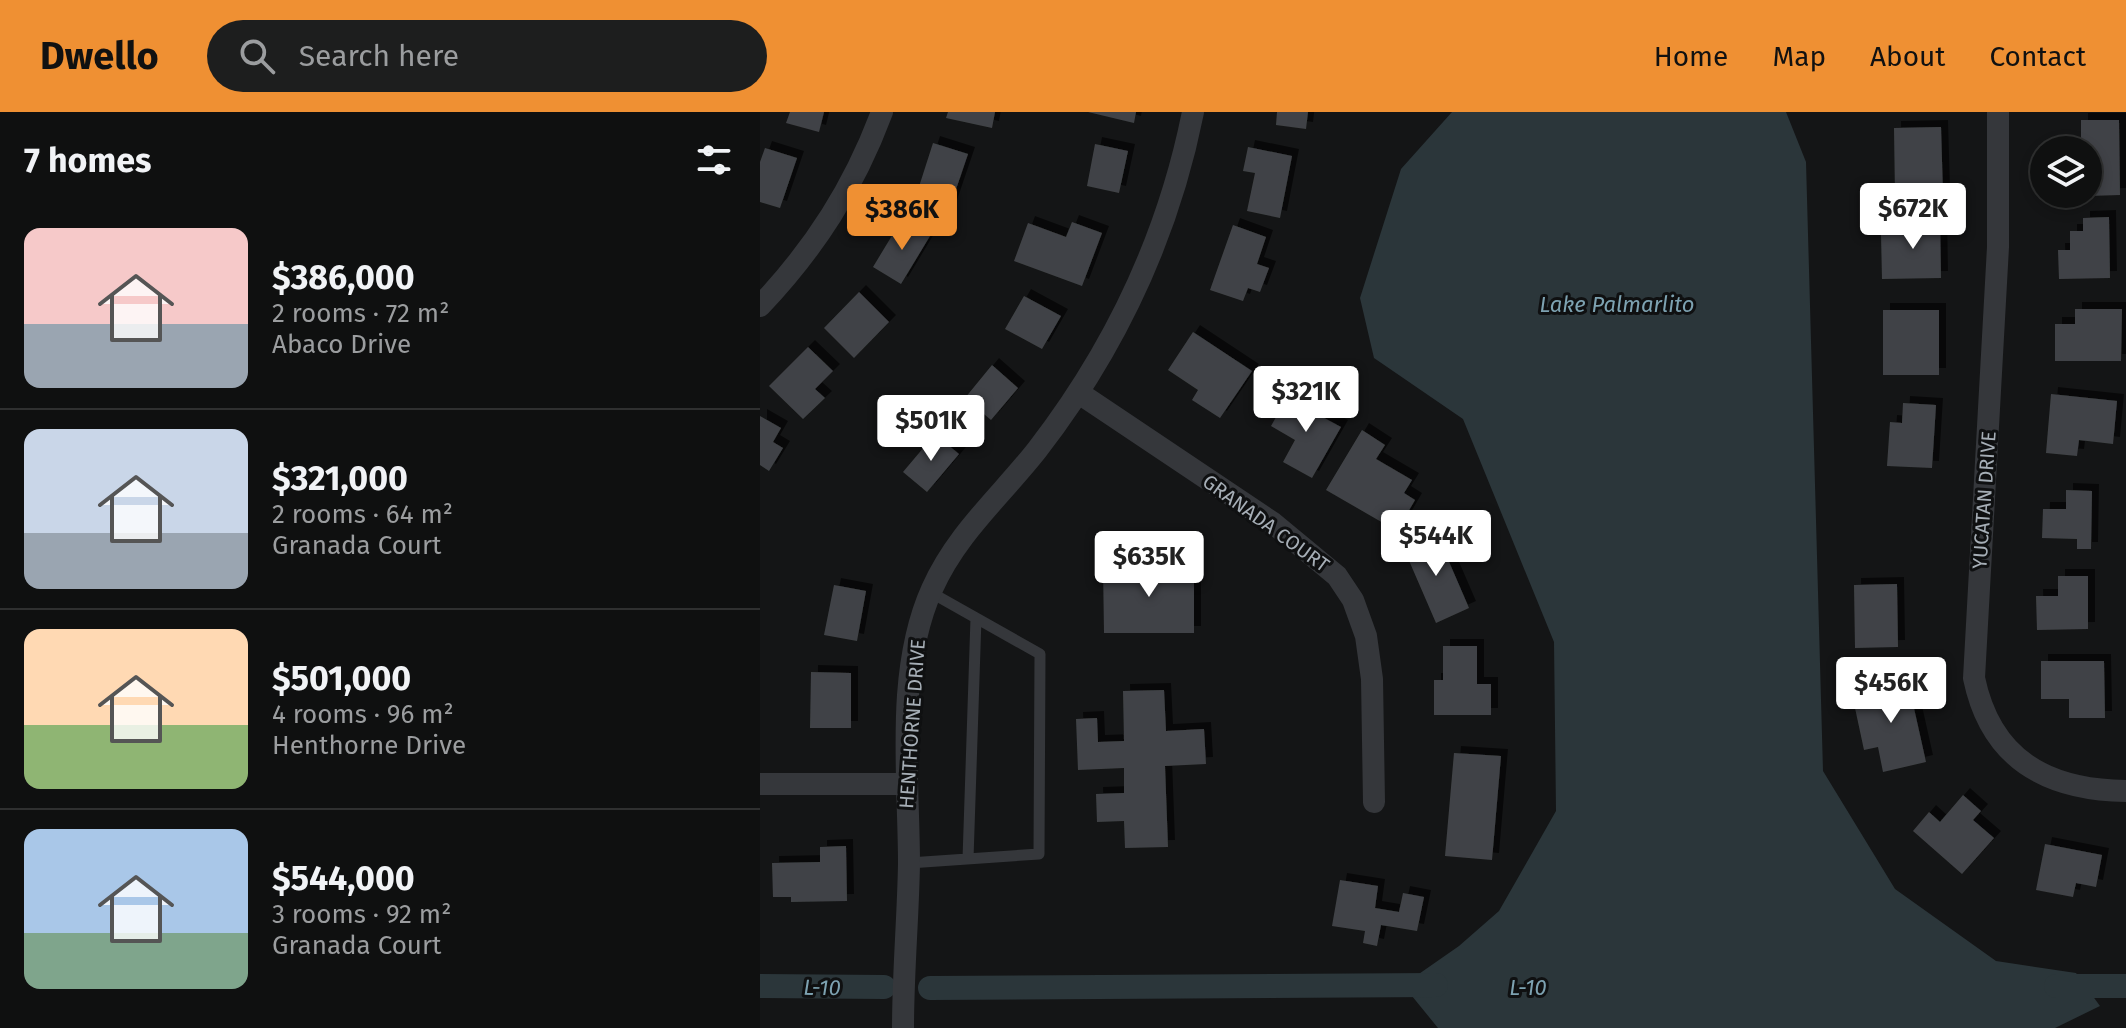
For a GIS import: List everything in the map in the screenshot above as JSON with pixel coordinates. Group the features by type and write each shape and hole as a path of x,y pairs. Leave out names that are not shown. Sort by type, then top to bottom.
{"street":[{"path":"760,306 818,239 848,191 882,112"},
{"name":"HENTHORNE DRIVE","path":"903,1028 909,863 904,784 912,666 918,628 930,592 947,558 968,527 1036,452 1109,345 1141,280 1165,219 1193,112"},
{"name":"YUCATAN DRIVE","path":"1998,112 1998,262 1974,678 1991,726 2023,763 2067,786 2126,791"},
{"name":"GRANADA COURT","path":"1079,393 1273,523 1337,576 1353,600 1366,636 1372,679 1374,802"},
{"path":"760,784 904,784"}],"lane":[{"path":"909,863 1039,854 1040,654 930,592"},
{"path":"968,859 976,618"}],"water":[{"name":"Lake Palmarlito","path":"1452,112 1786,112 1806,162 1823,771 1895,889 1996,961 2076,973 2100,1006 2055,1028 1438,1028 1403,985 1459,946 1499,911 1556,811 1554,642 1463,419 1374,358 1360,298 1401,169"}],"building":[{"path":"790,112 824,112 819,132 786,123"},
{"path":"948,112 995,112 992,128 946,118"},
{"path":"1088,112 1136,112 1134,123"},
{"path":"1277,112 1308,112 1306,129 1276,125"},
{"path":"2081,120 2119,120 2120,195 2102,196 2102,136 2081,136"},
{"path":"1941,127 1943,195 1895,196 1894,128"},
{"path":"933,143 968,154 950,207 916,196"},
{"path":"1095,144 1128,151 1119,193 1087,186"},
{"path":"1248,147 1292,156 1280,218 1247,211 1255,173 1243,171"},
{"path":"765,148 797,158 780,208 760,202 760,162"},
{"path":"2109,217 2110,278 2059,279 2058,250 2070,250 2070,231 2083,231 2083,218"},
{"path":"1907,218 1940,218 1941,278 1882,279 1881,234 1907,233"},
{"path":"902,219 930,236 901,284 873,267"},
{"path":"1072,222 1102,233 1082,286 1014,261 1028,223 1066,237"},
{"path":"1233,225 1266,237 1257,264 1269,268 1260,292 1248,288 1243,301 1210,290"},
{"path":"859,292 889,322 854,358 824,328"},
{"path":"1024,296 1061,316 1042,349 1005,329"},
{"path":"2075,309 2122,309 2121,361 2055,361 2055,324 2075,324"},
{"path":"1883,310 1939,310 1939,375 1883,375"},
{"path":"1193,332 1252,371 1220,418 1192,400 1198,390 1168,370"},
{"path":"808,347 833,371 815,389 825,398 803,419 769,386"},
{"path":"992,365 1018,388 991,420 965,398"},
{"path":"2051,394 2117,401 2113,444 2079,440 2077,456 2046,453"},
{"path":"1296,395 1310,403 1314,396 1322,401 1315,413 1341,427 1312,478 1283,462 1295,440 1271,426 1284,403 1289,406"},
{"path":"1903,403 1936,405 1932,468 1887,466 1890,422 1902,423"},
{"path":"760,416 781,428 773,442 783,448 769,471 760,465"},
{"path":"1362,430 1385,445 1376,459 1412,480 1404,493 1415,500 1397,531 1326,490"},
{"path":"935,434 959,454 927,492 903,472"},
{"path":"2066,490 2092,491 2091,549 2077,549 2077,539 2042,538 2043,509 2066,509"},
{"path":"1437,534 1469,608 1436,623 1404,549"},
{"path":"1194,565 1194,633 1104,633 1103,566"},
{"path":"2058,576 2088,576 2088,629 2037,630 2036,596 2058,596"},
{"path":"1897,584 1898,647 1855,648 1854,585"},
{"path":"834,585 866,591 857,641 824,635"},
{"path":"1443,646 1477,646 1477,684 1491,684 1491,715 1434,715 1434,680 1443,680"},
{"path":"2041,661 2104,661 2105,718 2069,718 2069,699 2041,699"},
{"path":"811,672 851,673 851,728 810,728"},
{"path":"1907,677 1926,762 1883,772 1878,747 1864,750 1855,708 1867,706 1863,687"},
{"path":"1164,690 1166,731 1204,729 1206,764 1165,766 1168,847 1125,848 1124,821 1097,822 1096,794 1124,793 1124,768 1078,770 1076,719 1097,718 1098,742 1124,741 1123,691"},
{"path":"1454,753 1501,756 1492,860 1445,856"},
{"path":"1963,795 1981,811 1973,820 1994,838 1962,874 1913,831 1929,812 1940,822"},
{"path":"2045,844 2102,855 2096,887 2076,883 2073,897 2036,890"},
{"path":"846,846 847,901 791,902 791,897 773,897 772,863 820,862 820,847"},
{"path":"1340,880 1378,886 1375,908 1399,912 1403,893 1424,897 1417,931 1381,925 1377,946 1363,943 1365,931 1332,926"}],"waterway":[{"name":"L-10","path":"930,988 1436,985"},
{"name":"L-10","path":"760,986 884,987"},
{"name":"L-10","path":"2056,986 2126,986"}]}
